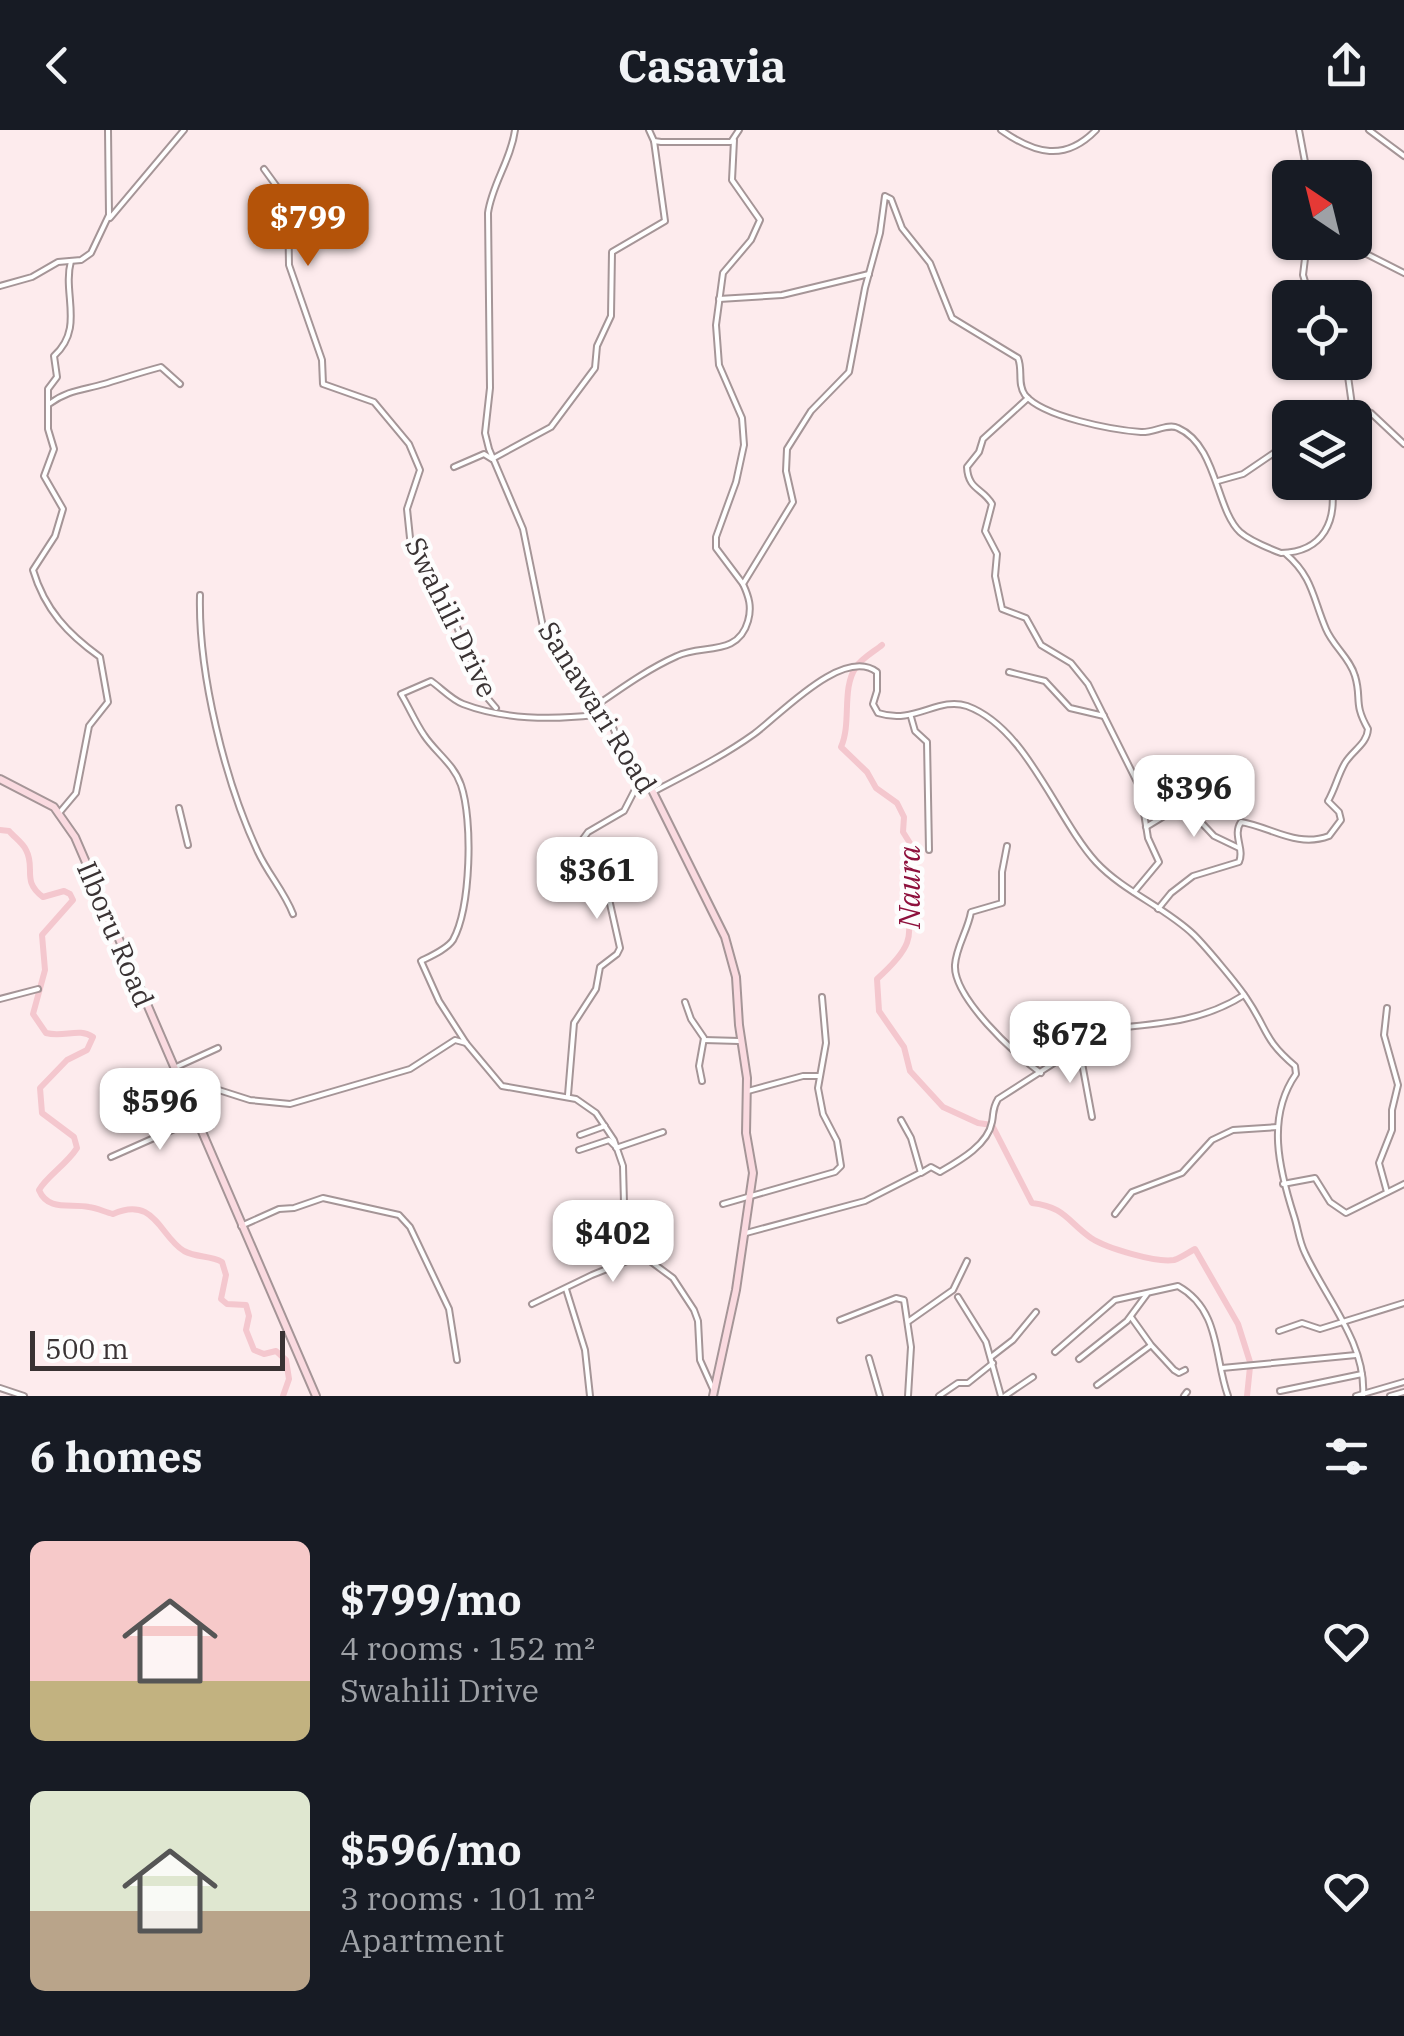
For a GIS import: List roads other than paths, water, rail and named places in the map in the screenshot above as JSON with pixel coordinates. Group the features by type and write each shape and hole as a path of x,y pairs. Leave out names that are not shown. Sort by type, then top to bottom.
{"street":[{"path":"107,221 108,130"},
{"path":"0,286 32,277 58,262 81,260 91,254 107,221 184,130"},
{"name":"Sanawari Road","path":"515,130 488,213 490,388 485,433 492,460 524,530 543,628 574,677 608,714 626,758 654,792 725,937 736,977 748,1091 746,1133 753,1173 746,1233 713,1393"},
{"path":"454,467 484,454 492,460 550,427 596,368 600,340 611,316 612,252 665,221 650,130"},
{"path":"713,1393 700,1360 694,1310 673,1278 642,1255 633,1243 627,1225 623,1166 596,1114 576,1098 502,1086 492,1078 439,1001 421,961 451,943 461,917 467,890 468,834 461,785 442,754 425,738 401,694 431,681 461,704 519,717 551,720 595,714 597,705 652,667 685,652 734,643 749,620 750,600 716,548 744,445 742,418 717,359 719,299 724,271 750,240 760,220 732,180 734,140 739,130"},
{"path":"1001,130 1025,144 1059,152 1078,146 1096,130"},
{"path":"1299,130 1305,160"},
{"path":"1369,130 1404,156"},
{"path":"654,141 734,140"},
{"name":"Swahili Drive","path":"264,168 288,202 289,265 322,360 323,384 374,402 409,444 420,470 407,509 410,538 426,574 449,608 484,694 500,712"},
{"path":"742,584 794,502 786,471 792,438 816,405 849,372 886,194 902,228 930,263 952,318 1018,358 1021,387 1028,398 1093,426 1143,432 1170,426 1181,429 1218,481 1227,515 1237,530 1286,554 1311,584 1326,630 1352,669 1357,684 1357,708 1368,735 1344,765 1328,801 1341,816 1340,824 1329,836 1302,840 1241,822 1238,827 1242,855 1237,863 1193,876 1158,909"},
{"path":"1372,256 1404,273"},
{"path":"0,779 38,796 60,812 74,797 88,730 108,698 100,657 71,635 44,598 34,573 35,564 58,532 63,509 44,478 54,449 48,429 48,389 58,373 54,356 64,345 72,310 67,276 70,261"},
{"path":"719,299 782,295 869,274"},
{"path":"49,404 70,390 98,386 160,367 167,369 180,384"},
{"path":"1028,398 982,439 979,452 967,468 968,479 972,488 992,504 986,531 998,554 994,572 1002,608 1026,618 1044,648 1078,669 1140,788 1146,827 1158,865 1134,892"},
{"path":"1372,414 1404,444"},
{"path":"1218,481 1244,474 1272,455"},
{"path":"1286,554 1312,543 1330,525 1333,500"},
{"path":"200,595 200,636 228,778 257,850 292,914"},
{"path":"654,792 756,733 815,684 853,667 868,666 876,672 873,704 878,713 911,717 962,705 1001,729 1040,776 1099,866 1194,935 1244,995 1270,1043 1297,1070 1280,1103 1283,1184 1303,1250 1356,1355 1363,1395"},
{"path":"1009,672 1045,680 1070,708 1104,716"},
{"path":"911,717 915,731 927,742 930,850"},
{"path":"568,1098 575,1018 595,991 600,966 618,954 620,948 604,878 584,858 580,843 588,832 624,811 641,778"},
{"path":"179,808 188,846"},
{"path":"1146,827 1174,810 1197,818 1214,836 1240,849"},
{"name":"Ilboru Road","path":"60,812 198,1118 240,1226 316,1396"},
{"path":"1008,846 1002,872 1002,903 972,912 955,962 956,979 984,1023 1041,1073"},
{"path":"0,998 38,989"},
{"path":"746,1233 865,1201 932,1167 940,1172 978,1148 992,1125 992,1110 998,1099 1079,1047 1088,1031 1184,1020 1222,1008 1244,995"},
{"path":"723,1204 835,1172 841,1166 837,1141 822,1110 819,1076 826,1043 822,997"},
{"path":"685,1002 704,1040 699,1066 702,1081"},
{"path":"1387,1008 1385,1040 1398,1085 1392,1110 1393,1128 1379,1164 1387,1192"},
{"path":"178,1077 250,1100 290,1104 410,1070 455,1040 466,1043"},
{"path":"704,1040 741,1042"},
{"path":"1079,1047 1092,1118"},
{"path":"174,1068 218,1048"},
{"path":"748,1091 803,1076 819,1076"},
{"path":"110,1157 198,1118"},
{"path":"901,1120 911,1138 921,1173"},
{"path":"580,1135 604,1126"},
{"path":"1115,1214 1132,1192 1182,1173 1212,1140 1233,1130 1278,1128"},
{"path":"616,1147 663,1132"},
{"path":"579,1150 608,1140 616,1147"},
{"path":"1283,1184 1315,1178 1330,1202 1346,1213 1404,1184"},
{"path":"240,1226 279,1209 322,1198 399,1216 410,1226 449,1308 457,1360"},
{"path":"532,1304 642,1255"},
{"path":"909,1322 953,1290 967,1261"},
{"path":"1055,1352 1114,1300 1178,1286 1187,1290 1214,1330 1228,1396"},
{"path":"566,1289 587,1361 590,1396"},
{"path":"1079,1359 1132,1316 1148,1292"},
{"path":"958,1297 983,1336 1003,1396 1033,1376"},
{"path":"840,1320 900,1298 906,1303 908,1396"},
{"path":"1280,1331 1297,1324 1320,1329 1404,1303"},
{"path":"938,1396 955,1385 968,1383 1036,1312"},
{"path":"1132,1316 1151,1345 1178,1372 1185,1370"},
{"path":"1098,1385 1151,1345"},
{"path":"1220,1369 1356,1355"},
{"path":"869,1358 880,1396"},
{"path":"1280,1391 1362,1374"},
{"path":"1356,1396 1404,1382"},
{"path":"0,1388 24,1396"},
{"path":"1390,1396 1404,1392"}],"waterway":[{"name":"Naura","path":"882,645 851,676 841,747 867,772 876,788 897,803 904,817 903,832 913,848 903,878 909,922 907,942 877,979 879,1011 904,1047 910,1071 943,1107 992,1125 1032,1203 1059,1211 1091,1238 1131,1254 1174,1260 1195,1249 1238,1324 1250,1362"},
{"path":"0,830 9,831 25,847 36,891 43,897 64,891 73,900 42,935 45,970 33,1014 46,1033 82,1033 93,1037 87,1050 67,1060 40,1088 42,1113 74,1137 77,1148 39,1190 54,1204 113,1214 138,1210 155,1220 184,1251 222,1262 226,1275 221,1299 227,1304 246,1305 246,1330 254,1350 264,1354 276,1351 286,1360 289,1379 283,1396"},
{"name":"Naura","path":"1247,1396 1250,1367"}]}
